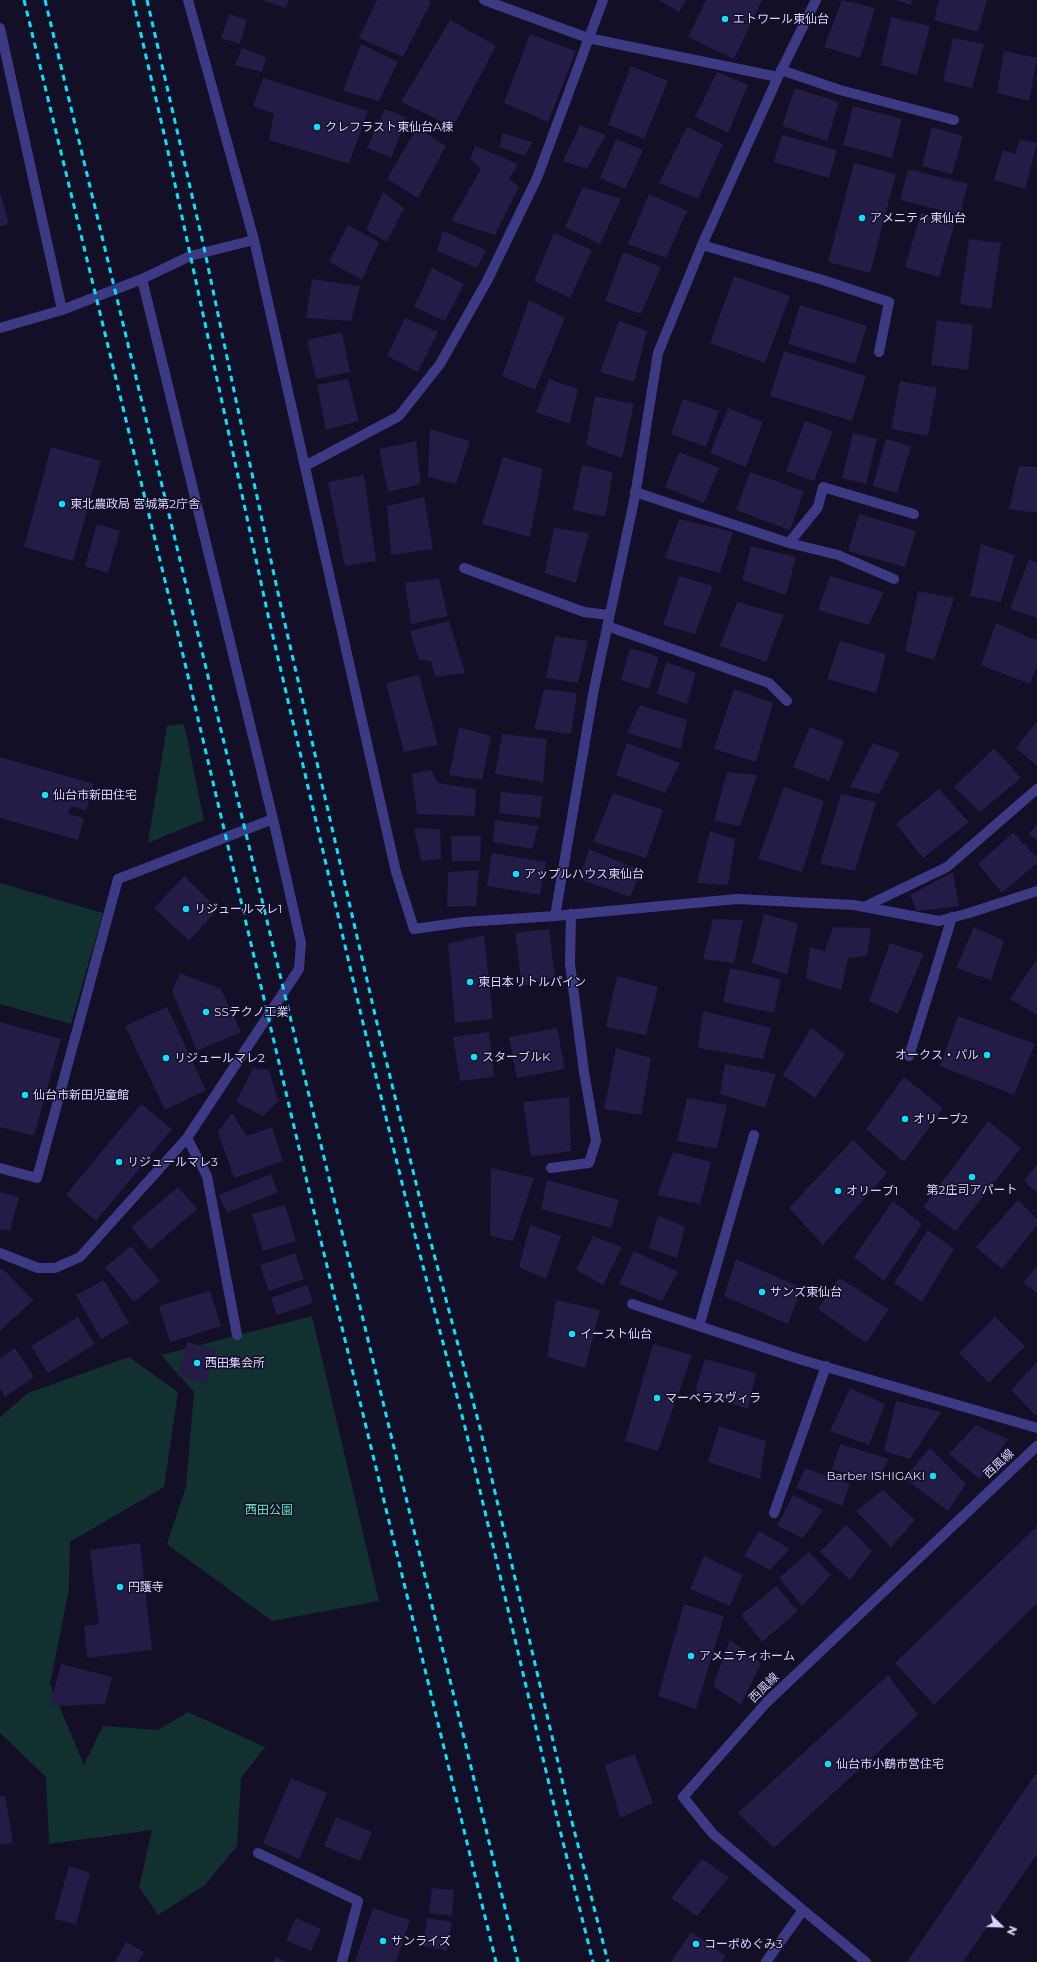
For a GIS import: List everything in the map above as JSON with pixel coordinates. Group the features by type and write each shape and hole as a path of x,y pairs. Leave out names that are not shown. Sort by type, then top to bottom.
{"street":[{"path":"188,0 254,240 396,872 414,929 464,922 555,916 737,899 854,905 938,920 1037,891"},
{"path":"484,0 588,38 780,74 954,120"},
{"path":"305,466 398,416 440,364 487,281 537,178 603,0"},
{"path":"555,916 594,690 635,492 658,352 702,245 780,74 816,0"},
{"path":"0,33 62,310"},
{"path":"0,328 62,310 142,279 190,256 254,240"},
{"path":"702,245 823,280 889,302 879,352"},
{"path":"0,1253 38,1268 55,1268 80,1257 187,1138 299,969 301,943 273,818 142,279"},
{"path":"789,543 818,507 823,487 914,514"},
{"path":"635,492 789,543 838,555 894,579"},
{"path":"464,568 584,612 609,615"},
{"path":"607,626 769,683 787,701"},
{"path":"864,907 947,867 1037,789"},
{"path":"0,1168 37,1178 118,879 273,818"},
{"path":"551,1168 589,1163 596,1141 584,1072 570,964 571,914"},
{"path":"909,1056 952,917"},
{"path":"699,1326 754,1135"},
{"path":"187,1138 207,1176 237,1335"},
{"path":"632,1304 826,1366 1037,1428"},
{"path":"774,1513 826,1366"},
{"name":"西風線","path":"803,1910 713,1834 683,1797 767,1702 1037,1446"},
{"path":"258,1853 358,1901 342,1962"},
{"path":"766,1962 803,1910 866,1962"}],"green space":[{"path":"184,724 204,820 148,843 167,726"},
{"path":"0,883 103,913 71,1024 0,1004"},
{"name":"西田公園","path":"312,1316 379,1601 272,1621 167,1544 186,1487 194,1392 161,1355"},
{"path":"129,1357 178,1392 164,1487 70,1542 69,1589 50,1684 84,1765 103,1726 158,1730 188,1712 265,1747 241,1778 237,1846 205,1885 158,1915 139,1887 152,1830 49,1844 46,1777 0,1733 0,1417 28,1393"}],"building":[{"path":"262,0 289,0 285,8"},
{"path":"377,0 428,0 431,2 403,57 359,38"},
{"path":"659,0 686,0 679,12"},
{"name":"エトワール東仙台","path":"706,0 762,0 734,59 688,37"},
{"path":"842,0 875,8 860,58 824,47"},
{"path":"895,0 912,0 911,5"},
{"path":"939,0 987,0 978,32 934,20"},
{"path":"229,14 247,20 240,44 221,38"},
{"path":"891,17 930,26 917,75 881,65"},
{"path":"450,20 496,46 453,127 401,102"},
{"path":"530,34 576,51 548,122 504,103"},
{"path":"953,38 984,44 972,88 943,81"},
{"path":"361,44 398,62 379,101 343,91"},
{"path":"242,48 266,57 262,72 235,65"},
{"path":"1004,51 1037,58 1029,101 997,93"},
{"path":"631,66 668,81 644,139 608,125"},
{"path":"717,72 748,85 728,133 695,117"},
{"name":"クレフラスト東仙台A棟","path":"263,78 368,111 349,164 269,140 274,114 253,106"},
{"path":"795,88 839,102 827,141 782,126"},
{"path":"853,106 902,119 892,158 843,145"},
{"path":"385,109 407,118 391,158 367,148"},
{"path":"580,125 606,135 587,169 563,161"},
{"path":"417,127 446,146 418,198 387,179"},
{"path":"687,127 723,144 698,199 659,183"},
{"path":"932,127 963,136 952,174 922,166"},
{"path":"503,133 532,142 525,156 499,147"},
{"path":"782,135 837,150 829,178 774,162"},
{"path":"616,139 643,150 625,189 600,178"},
{"path":"1020,139 1037,143 1025,189 994,180 1003,150 1015,154"},
{"path":"475,146 518,164 509,179 519,187 495,235 451,221 481,169 470,159"},
{"name":"アメニティ東仙台","path":"854,163 896,174 870,273 828,262"},
{"path":"908,169 968,184 960,215 900,200"},
{"path":"583,187 621,199 600,244 565,227"},
{"path":"0,192 9,224 0,227"},
{"path":"383,192 404,208 387,242 366,230"},
{"path":"649,194 687,211 666,258 628,244"},
{"path":"921,213 955,223 939,277 905,267"},
{"path":"348,225 379,242 362,280 329,262"},
{"path":"443,231 486,250 477,268 437,251"},
{"path":"554,233 592,250 570,298 534,281"},
{"path":"969,239 1001,243 991,309 960,304"},
{"path":"623,252 661,267 641,314 605,301"},
{"path":"432,268 464,284 445,321 414,307"},
{"path":"734,276 790,296 765,363 710,343"},
{"path":"312,279 360,286 351,321 306,318"},
{"path":"529,300 565,318 535,390 502,376"},
{"path":"800,305 867,326 855,364 788,344"},
{"path":"405,318 438,332 418,372 387,356"},
{"path":"937,320 973,325 968,370 931,365"},
{"path":"619,321 647,331 634,382 600,372"},
{"path":"342,332 350,372 316,379 307,340"},
{"path":"784,351 866,376 852,421 770,396"},
{"path":"348,379 359,421 326,430 317,385"},
{"path":"549,379 578,389 570,424 536,412"},
{"path":"900,381 937,388 928,436 891,429"},
{"path":"595,396 634,404 622,458 586,445"},
{"path":"683,399 719,411 706,447 671,434"},
{"path":"728,408 763,422 746,467 710,453"},
{"path":"805,421 833,431 814,481 786,471"},
{"path":"430,429 470,441 456,484 428,477"},
{"path":"853,433 877,439 866,484 842,478"},
{"path":"886,439 911,446 897,493 873,486"},
{"path":"416,441 421,484 388,492 379,449"},
{"name":"東北農政局 宮城第2庁舎","path":"51,447 101,461 73,561 24,547"},
{"path":"679,452 719,468 704,503 665,487"},
{"path":"503,457 543,469 530,537 482,524"},
{"path":"582,465 613,472 605,517 573,510"},
{"path":"1019,466 1037,467 1037,513 1009,509"},
{"path":"750,472 804,491 790,530 736,510"},
{"path":"364,475 376,561 345,566 328,482"},
{"path":"424,497 433,549 391,555 387,506"},
{"path":"859,514 916,531 905,567 848,551"},
{"path":"679,519 733,532 720,573 665,558"},
{"path":"97,524 120,531 108,573 85,566"},
{"path":"554,528 589,533 576,583 545,573"},
{"path":"981,544 1015,555 1001,602 970,596"},
{"path":"751,546 796,557 786,595 742,580"},
{"path":"1029,559 1037,563 1037,618 1010,609"},
{"path":"679,576 713,586 695,634 663,625"},
{"path":"830,576 884,592 869,625 818,610"},
{"path":"439,578 448,616 411,624 405,583"},
{"path":"918,591 954,598 934,660 905,651"},
{"path":"737,602 784,615 766,662 720,646"},
{"path":"449,621 465,673 435,677 431,661 419,660 410,631"},
{"path":"996,623 1037,641 1037,666 1030,684 981,665"},
{"path":"555,636 588,641 578,683 546,678"},
{"path":"840,641 886,654 876,693 827,679"},
{"path":"630,648 659,657 649,689 621,680"},
{"path":"666,662 696,673 687,704 657,694"},
{"path":"419,675 438,745 404,752 386,683"},
{"path":"544,689 577,693 571,734 534,729"},
{"path":"734,689 773,703 756,762 714,749"},
{"path":"640,705 687,720 681,749 627,733"},
{"path":"1037,721 1037,766 1016,748"},
{"path":"459,727 491,736 482,780 449,775"},
{"path":"810,727 844,741 829,781 793,767"},
{"path":"502,734 547,739 543,782 495,774"},
{"path":"627,743 680,763 665,793 616,775"},
{"path":"873,743 900,753 879,794 850,787"},
{"path":"994,748 1021,778 980,812 954,787"},
{"name":"仙台市新田住宅","path":"0,757 94,784 86,811 71,806 68,814 84,818 78,840 0,818"},
{"path":"431,770 438,783 476,789 475,816 417,814 412,774"},
{"path":"727,772 757,775 740,826 714,821"},
{"path":"784,787 824,801 802,872 758,859"},
{"path":"939,789 969,822 923,858 896,824"},
{"path":"501,792 543,796 540,818 499,813"},
{"path":"613,793 663,810 646,858 593,842"},
{"path":"841,794 876,802 855,871 820,864"},
{"path":"495,820 539,826 532,849 493,842"},
{"path":"1037,824 1037,840 1029,834"},
{"path":"414,828 440,829 441,859 421,861"},
{"path":"710,831 735,839 728,885 697,883"},
{"path":"1013,833 1037,857 1037,863 1002,893 978,864"},
{"path":"451,836 481,836 480,861 452,861"},
{"path":"589,849 641,871 630,897 579,879"},
{"name":"アップルハウス東仙台","path":"492,853 546,862 540,895 487,886"},
{"path":"479,870 476,906 447,907 448,872"},
{"path":"953,872 959,906 917,911 910,895"},
{"name":"リジュールマレ1","path":"184,876 218,909 189,941 154,908"},
{"path":"764,914 798,923 787,975 752,963"},
{"path":"713,919 743,920 734,963 703,959"},
{"path":"833,927 871,928 867,956 848,958 841,990 806,979 810,947 825,951"},
{"path":"974,927 1004,941 991,980 956,968"},
{"path":"549,929 555,978 522,986 515,933"},
{"name":"東日本リトルパイン","path":"484,935 493,1019 455,1023 448,944"},
{"path":"890,943 924,954 898,1014 869,1001"},
{"path":"1037,959 1037,1015 1010,999"},
{"path":"730,968 781,979 774,1013 723,1002"},
{"name":"SSテクノ工業","path":"180,973 221,989 241,1032 197,1051 172,991"},
{"path":"617,976 658,987 646,1035 606,1027"},
{"name":"リジュールマレ2","path":"167,1007 206,1090 165,1110 125,1026"},
{"path":"703,1011 771,1028 763,1059 698,1048"},
{"name":"オークス・パル","path":"958,1016 1035,1044 1014,1095 940,1066"},
{"name":"仙台市新田児童館","path":"0,1022 61,1039 34,1136 0,1127"},
{"path":"557,1028 565,1069 517,1078 509,1037"},
{"path":"811,1028 845,1054 815,1098 783,1075"},
{"name":"スターブルK","path":"489,1032 494,1077 460,1081 453,1037"},
{"path":"616,1048 651,1058 641,1115 604,1109"},
{"path":"725,1064 776,1074 765,1108 720,1094"},
{"path":"253,1068 269,1070 278,1101 263,1116 236,1102"},
{"name":"オリーブ2","path":"904,1077 943,1108 904,1162 866,1129"},
{"path":"569,1097 571,1151 531,1157 523,1102"},
{"path":"687,1098 727,1105 717,1149 677,1141"},
{"name":"リジュールマレ3","path":"141,1104 172,1129 96,1221 66,1195"},
{"path":"232,1113 247,1136 272,1127 283,1161 234,1178 218,1132"},
{"name":"第2庄司アパート","path":"988,1121 1021,1148 956,1231 923,1207"},
{"name":"オリーブ1","path":"853,1140 887,1173 823,1245 789,1208"},
{"path":"673,1152 711,1162 700,1204 657,1195"},
{"path":"1037,1164 1037,1193 1024,1181"},
{"path":"491,1168 534,1178 513,1241 490,1236"},
{"path":"271,1174 278,1192 227,1213 219,1195"},
{"path":"547,1180 619,1200 611,1228 541,1209"},
{"path":"178,1187 197,1209 150,1250 131,1227"},
{"path":"0,1192 19,1197 10,1231 0,1229"},
{"path":"1018,1200 1037,1219 1037,1225 1002,1269 976,1247"},
{"path":"893,1201 922,1224 884,1281 854,1257"},
{"path":"285,1205 296,1241 263,1251 252,1214"},
{"path":"658,1215 685,1227 677,1258 649,1248"},
{"path":"530,1225 561,1236 546,1279 519,1267"},
{"path":"928,1230 954,1249 922,1302 894,1283"},
{"path":"593,1236 622,1247 603,1285 576,1270"},
{"path":"131,1246 160,1281 134,1302 105,1267"},
{"path":"634,1251 678,1272 662,1301 619,1284"},
{"path":"295,1253 304,1279 269,1291 260,1265"},
{"name":"サンズ東仙台","path":"736,1259 802,1288 788,1324 724,1296"},
{"path":"1037,1266 1037,1293 1023,1283"},
{"path":"2,1268 33,1300 0,1331 0,1270"},
{"path":"839,1278 889,1309 866,1343 818,1309"},
{"path":"104,1280 129,1323 101,1339 76,1295"},
{"path":"307,1285 313,1303 277,1315 271,1298"},
{"path":"210,1291 221,1326 170,1342 159,1306"},
{"name":"イースト仙台","path":"556,1300 600,1310 585,1368 547,1357"},
{"path":"78,1317 95,1344 48,1373 31,1346"},
{"path":"995,1317 1025,1346 989,1383 959,1353"},
{"name":"西田集会所","path":"187,1342 216,1350 207,1384 177,1376"},
{"name":"マーベラスヴィラ","path":"653,1344 692,1355 658,1451 625,1441"},
{"path":"15,1348 34,1377 5,1397 0,1389 0,1358"},
{"path":"705,1359 756,1373 748,1409 695,1391"},
{"path":"1037,1362 1037,1414 1036,1416 1011,1390"},
{"path":"850,1388 885,1404 869,1445 830,1431"},
{"path":"896,1401 941,1412 910,1459 884,1451"},
{"path":"976,1425 1008,1439 980,1479 949,1454"},
{"path":"719,1426 766,1441 760,1479 708,1462"},
{"path":"840,1444 889,1459 877,1482 832,1469"},
{"path":"930,1448 966,1484 948,1511 904,1478"},
{"path":"805,1468 850,1484 842,1506 796,1488"},
{"path":"883,1490 915,1520 891,1547 856,1511"},
{"path":"793,1495 823,1510 803,1538 777,1526"},
{"path":"846,1525 872,1551 850,1580 820,1552"},
{"path":"1037,1526 1037,1603 934,1705 895,1663"},
{"path":"759,1531 790,1549 770,1570 744,1556"},
{"name":"円護寺","path":"140,1543 152,1650 87,1658 84,1626 99,1624 90,1550"},
{"path":"809,1552 831,1575 802,1606 779,1578"},
{"path":"704,1556 743,1575 730,1606 690,1589"},
{"path":"776,1586 798,1611 762,1642 741,1615"},
{"name":"アメニティホーム","path":"684,1604 724,1616 696,1709 658,1696"},
{"path":"730,1640 761,1663 741,1705 713,1686"},
{"path":"61,1664 112,1677 105,1704 50,1706"},
{"name":"仙台市小鶴市営住宅","path":"888,1675 918,1715 774,1848 738,1813"},
{"path":"635,1754 653,1803 620,1818 605,1765"},
{"path":"1037,1772 1037,1854 963,1962 907,1962"},
{"path":"291,1778 327,1793 299,1859 263,1843"},
{"path":"5,1795 13,1843 0,1845 0,1796"},
{"path":"336,1817 372,1832 360,1861 324,1846"},
{"path":"702,1859 729,1877 697,1916 671,1898"},
{"path":"69,1866 90,1873 76,1924 54,1919"},
{"path":"432,1888 454,1890 452,1916 429,1913"},
{"name":"サンライズ","path":"373,1908 410,1920 396,1962 355,1962"},
{"path":"296,1918 321,1929 311,1951 286,1940"},
{"path":"427,1918 452,1922 447,1951 423,1946"},
{"name":"コーポめぐみ3","path":"691,1932 726,1956 722,1962 671,1962"},
{"path":"126,1942 144,1952 138,1962 115,1962"},
{"path":"276,1956 285,1962 273,1962"}],"railway":[{"path":"24,0 184,659 320,1237 496,1962"},
{"path":"45,0 518,1962"},
{"path":"133,0 165,138 268,615 363,1023 412,1224 466,1431 558,1822 593,1962"},
{"path":"147,0 205,252 282,611 376,1019 425,1220 480,1428 571,1818 608,1962"}],"place":[{"name":"エトワール東仙台","path":"725,19"},
{"name":"クレフラスト東仙台A棟","path":"317,127"},
{"name":"アメニティ東仙台","path":"862,218"},
{"name":"東北農政局 宮城第2庁舎","path":"62,504"},
{"name":"仙台市新田住宅","path":"45,795"},
{"name":"アップルハウス東仙台","path":"516,874"},
{"name":"リジュールマレ1","path":"186,909"},
{"name":"東日本リトルパイン","path":"470,982"},
{"name":"SSテクノ工業","path":"206,1012"},
{"name":"オークス・パル","path":"987,1055"},
{"name":"スターブルK","path":"474,1057"},
{"name":"リジュールマレ2","path":"166,1058"},
{"name":"仙台市新田児童館","path":"25,1095"},
{"name":"オリーブ2","path":"905,1119"},
{"name":"リジュールマレ3","path":"119,1162"},
{"name":"第2庄司アパート","path":"972,1177"},
{"name":"オリーブ1","path":"838,1191"},
{"name":"サンズ東仙台","path":"762,1292"},
{"name":"イースト仙台","path":"572,1334"},
{"name":"西田集会所","path":"197,1363"},
{"name":"マーベラスヴィラ","path":"657,1398"},
{"name":"Barber ISHIGAKI","path":"933,1476"},
{"name":"円護寺","path":"120,1587"},
{"name":"アメニティホーム","path":"691,1656"},
{"name":"仙台市小鶴市営住宅","path":"828,1764"},
{"name":"サンライズ","path":"383,1941"},
{"name":"コーポめぐみ3","path":"696,1944"}]}
